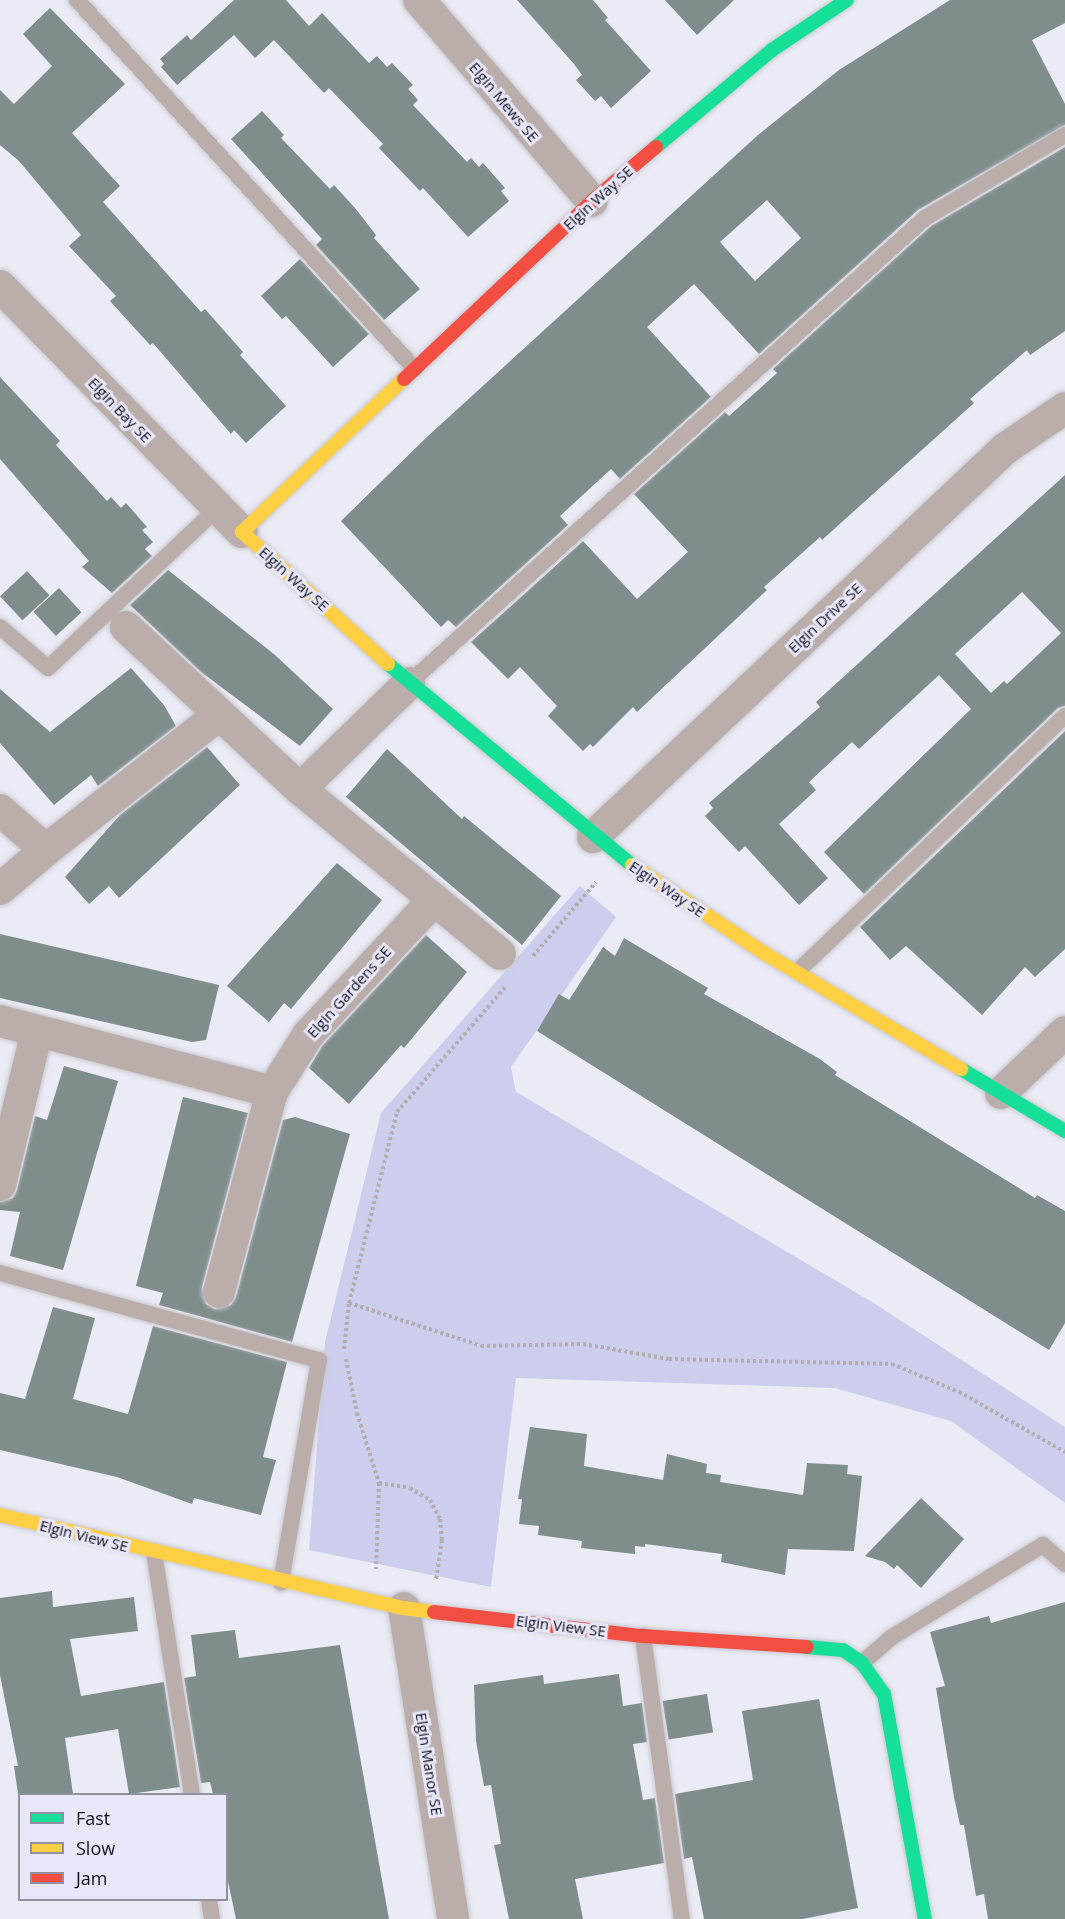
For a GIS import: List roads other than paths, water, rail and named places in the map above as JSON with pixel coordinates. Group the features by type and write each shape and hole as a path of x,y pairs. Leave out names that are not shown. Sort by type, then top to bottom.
{"street":[{"name":"Elgin Mews SE","path":"419,0 592,201"},
{"name":"Elgin Way SE","path":"847,0 772,50 592,201 242,532 409,683 619,857 764,953 798,971 1065,1131"},
{"name":"Elgin Bay SE","path":"0,286 242,532"},
{"name":"Elgin Drive SE","path":"593,837 1006,448 1065,408"},
{"path":"126,627 300,789 514,963"},
{"path":"300,789 409,683"},
{"path":"0,889 46,850 219,715"},
{"path":"0,810 46,850"},
{"name":"Elgin Gardens SE","path":"219,1292 272,1092 308,1035 434,900"},
{"path":"0,1021 272,1092"},
{"path":"0,1185 37,1031"},
{"path":"1000,1093 1065,1032"},
{"name":"Elgin View SE","path":"0,1515 281,1583 404,1608 643,1636 843,1650 862,1663 884,1694 925,1919"},
{"name":"Elgin Manor SE","path":"404,1608 453,1919"}],"lane":[{"path":"77,0 415,369"},
{"path":"409,683 925,218 1065,135"},
{"path":"0,627 48,668 217,509"},
{"path":"798,971 1065,716"},
{"path":"0,1273 319,1360 281,1583"},
{"path":"862,1663 892,1637 1043,1545 1065,1564"},
{"path":"153,1552 192,1793"},
{"path":"643,1636 682,1919"},
{"path":"209,1901 212,1919"}]}
